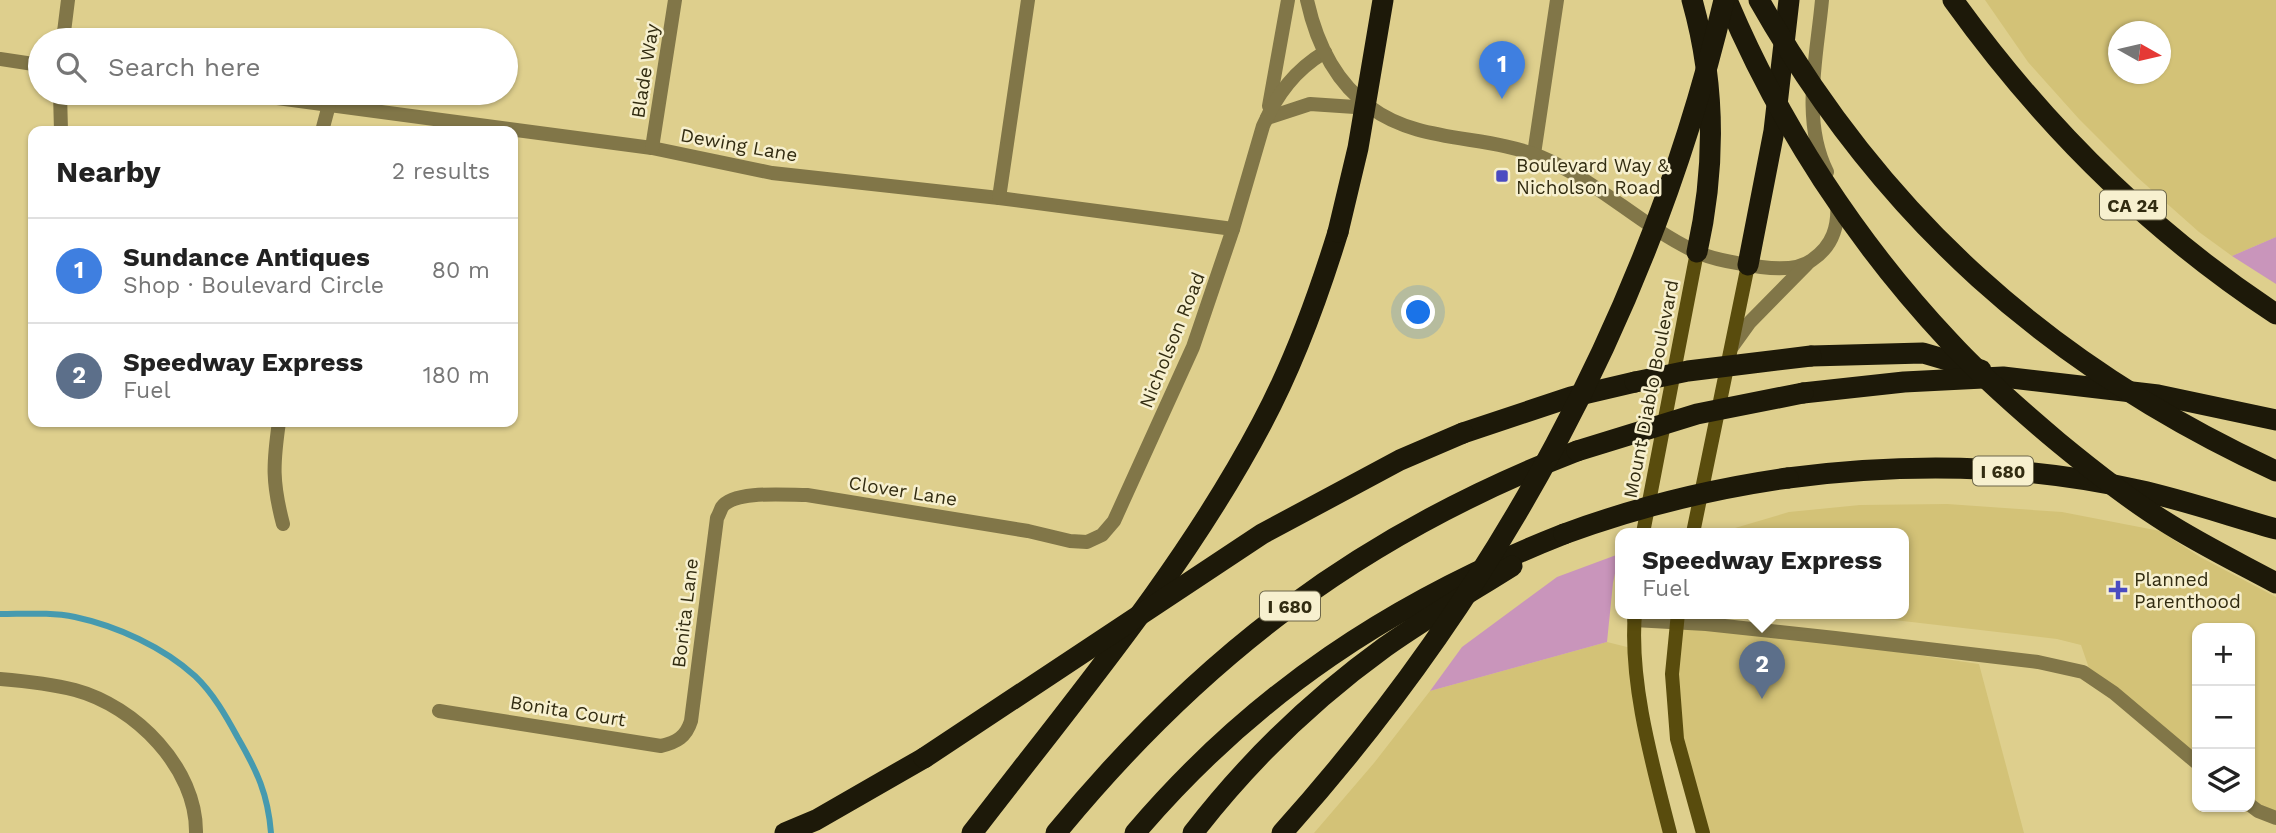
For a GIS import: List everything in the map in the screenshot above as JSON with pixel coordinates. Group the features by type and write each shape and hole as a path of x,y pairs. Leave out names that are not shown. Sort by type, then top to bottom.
{"highway":[{"path":"972,833 1153,596 1223,493 1263,422 1312,308 1338,232 1358,148 1383,0"},
{"path":"1692,0 1708,71 1712,134 1707,210 1697,252"},
{"path":"1726,0 1766,82 1809,157 1887,268 1949,342 2018,408 2089,467 2163,521 2276,583"},
{"path":"1282,833 1367,733 1424,657 1478,578 1539,477 1596,366 1645,251 1688,129 1726,0"},
{"path":"1759,0 1800,69 1873,169 1936,237 1988,287 2064,349 2135,397 2206,438 2276,471"},
{"path":"1748,265 1774,131 1789,0"},
{"name":"CA 24","path":"1953,0 2009,75 2069,143 2129,202 2192,254 2276,314"},
{"path":"785,833 816,820 923,758 1262,534 1401,460 1464,433 1571,397 1635,382 1688,371 1811,356 1923,353 2004,377"},
{"name":"I 680","path":"1056,833 1120,758 1173,704 1279,614 1348,566 1418,523 1494,484 1577,451 1697,414 1803,393 1904,382 2004,377 2158,395 2276,420"},
{"name":"I 680","path":"1135,833 1169,795 1231,734 1262,708 1330,656 1436,590 1483,567 1601,520 1681,498 1788,478 1872,470 1968,469 2054,476 2138,490 2276,529"},
{"path":"1193,833 1245,770 1317,702 1368,660 1421,623 1564,534"}],"main road":[{"name":"Mount Diablo Boulevard","path":"1644,528 1697,252"},
{"path":"1694,528 1748,265"},
{"path":"1634,619 1636,676 1670,833"},
{"path":"1677,619 1672,674 1677,739 1703,833"}],"street":[{"path":"64,28 68,0"},
{"name":"Blade Way","path":"652,148 676,0"},
{"path":"999,198 1028,0"},
{"name":"Nicholson Road","path":"1070,541 1087,542 1102,535 1114,521 1193,346 1267,118 1287,0"},
{"path":"1307,0 1325,52 1340,78 1370,108 1388,119 1418,130 1501,144 1534,154 1565,169 1672,239 1697,252 1748,265 1774,268 1808,264"},
{"path":"1534,154 1557,0"},
{"path":"1732,346 1751,322 1808,264 1824,252 1833,238 1839,216 1837,198 1815,140 1812,118 1822,0"},
{"name":"Nicholson Road","path":"1267,118 1277,98 1293,77 1325,52"},
{"path":"0,59 28,63"},
{"path":"1267,118 1310,104 1370,108"},
{"path":"60,105 61,126"},
{"name":"Dewing Lane","path":"322,105 483,126"},
{"path":"323,126 329,106"},
{"name":"Dewing Lane","path":"518,131 652,148 772,173 999,198 1233,229"},
{"path":"278,427 273,465 275,493 283,524"},
{"name":"Clover Lane","path":"728,502 747,496 807,495 1028,531 1070,541"},
{"name":"Bonita Lane","path":"687,733 691,721 717,518 728,502"},
{"path":"1693,619 2025,661 2083,672 2115,693 2192,759"},
{"path":"0,679 76,690 113,706 154,737 189,789 196,833"},
{"name":"Bonita Court","path":"439,711 661,746 675,742 687,733"},
{"path":"2255,809 2276,818"}],"shaded area":[{"path":"1985,0 2276,0 2276,237 2232,256 2199,232 2137,177 2079,119 2028,62"},
{"path":"2276,237 2276,284 2232,256"},
{"path":"1947,504 2062,512 2160,531 2200,557 2276,597 2276,818 2255,808 2255,623 2192,623 2192,759 2092,677 2081,645 2057,639 1885,619 1909,619 1909,528 1735,528 1789,512 1860,505"},
{"path":"1615,555 1607,642 1430,691 1462,647 1557,577"},
{"path":"1677,622 1979,664 2024,833 1703,833 1677,739"},
{"path":"1607,642 1635,649 1670,833 1314,833 1374,763 1430,691"}],"waterway":[{"path":"0,614 57,614 91,621 139,639 169,656 195,676 229,721 251,761 264,795 271,833"}],"place":[{"name":"Sundance Antiques","path":"1502,99"},
{"name":"Boulevard Way & Nicholson Road","path":"1502,176"},
{"name":"Planned Parenthood","path":"2118,590"},
{"name":"Speedway Express","path":"1762,699"}]}
